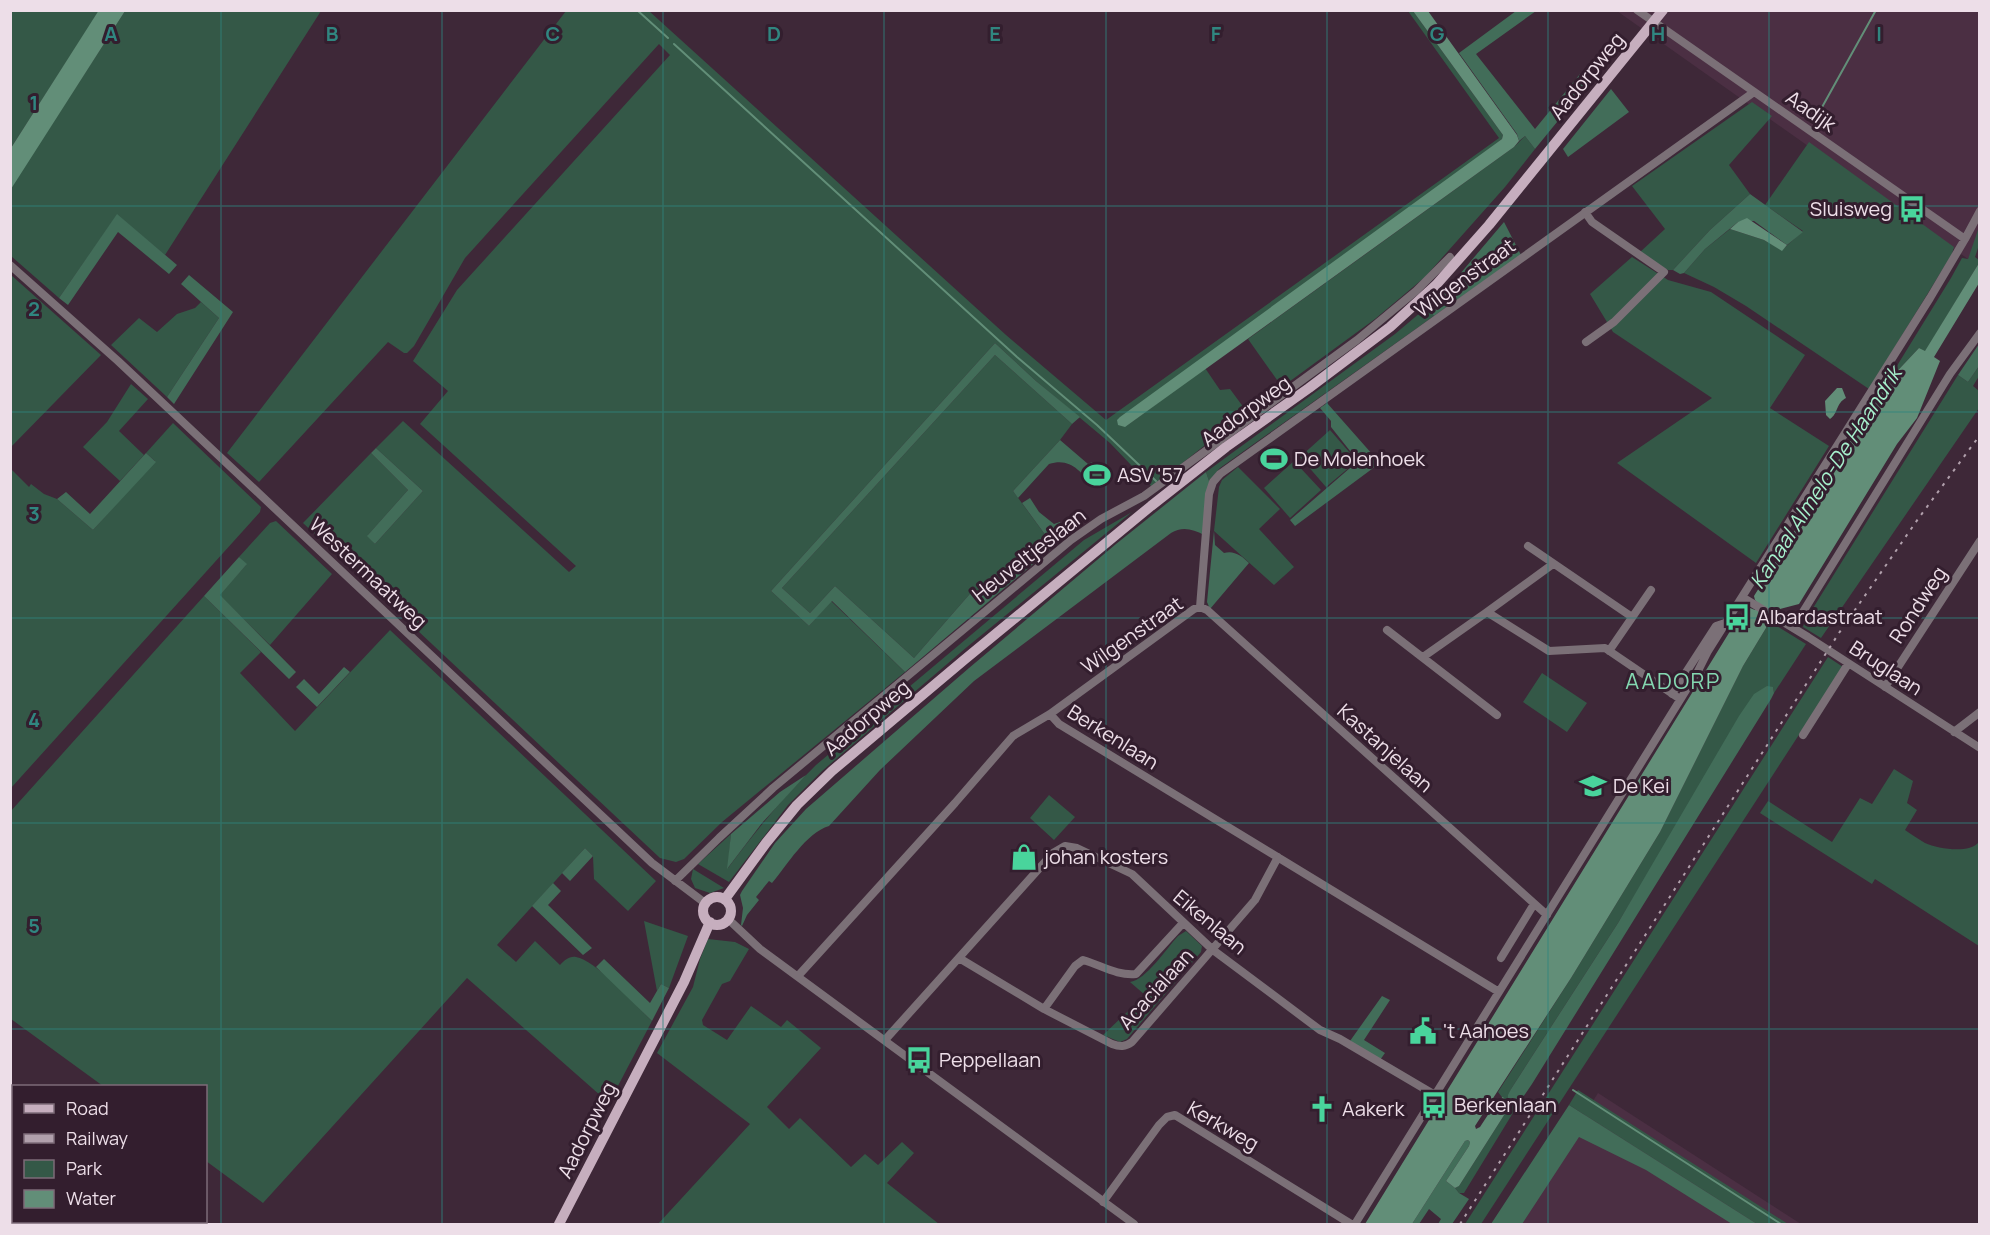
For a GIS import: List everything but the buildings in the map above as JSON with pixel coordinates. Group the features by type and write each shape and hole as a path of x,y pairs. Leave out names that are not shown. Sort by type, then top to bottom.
{"main road":[{"name":"Aadorpweg","path":"725,899 797,805 832,771 1142,513 1226,447 1390,327 1436,285 1489,225 1663,10"},
{"path":"711,898 725,899 731,908 728,919 716,925 710,922 704,914 705,903 711,898"},
{"name":"Aadorpweg","path":"559,1224 684,982 710,922"}],"street":[{"name":"Aadijk","path":"1637,10 1965,239"},
{"name":"Wilgenstraat","path":"798,976 955,804 1013,736 1050,714 1200,607 1209,494 1213,482 1220,474 1754,92"},
{"path":"1353,1224 1547,915 1676,697 1728,622 1965,239 1980,211"},
{"path":"1585,212 1592,222 1664,272 1614,322 1586,342"},
{"name":"Heuveltjeslaan","path":"675,881 773,788 1071,540 1094,524 1144,496 1357,340 1416,291 1450,257"},
{"name":"Westermaatweg","path":"10,265 118,361 652,863 705,903"},
{"path":"1793,628 1950,374 1980,333"},
{"name":"Rondweg","path":"1885,687 1980,541"},
{"path":"1528,546 1632,617"},
{"path":"1423,657 1553,564"},
{"path":"1609,651 1651,590"},
{"name":"Bruglaan","path":"1742,597 1980,748"},
{"name":"Kastanjelaan","path":"1200,607 1207,610 1547,915"},
{"path":"1487,612 1549,651 1605,648 1676,697"},
{"path":"1386,630 1497,715"},
{"path":"1803,735 1848,664"},
{"path":"1954,732 1980,712"},
{"name":"Berkenlaan","path":"1050,714 1059,724 1499,992"},
{"name":"Eikenlaan","path":"885,1040 1053,853 1065,846 1077,848 1132,874 1213,950 1320,1030 1340,1039 1435,1095"},
{"name":"Acacialaan","path":"959,958 1044,1010 1112,1044 1119,1047 1127,1046 1256,900 1278,857"},
{"path":"1500,958 1534,904"},
{"path":"728,919 760,949 1134,1224"},
{"path":"1044,1010 1075,966 1083,960 1125,975 1136,974 1183,923"},
{"name":"Kerkweg","path":"1103,1202 1159,1125 1167,1117 1175,1115 1353,1224"}],"shaded area":[{"path":"1516,11 1536,11 1476,54 1535,129 1580,74 1588,84 1535,149 1525,136 1519,141 1517,134 1459,53"},
{"path":"1617,11 1979,11 1979,236 1968,259"},
{"path":"1611,89 1629,112 1568,157 1563,149"},
{"path":"1750,194 1803,232 1787,245 1754,221 1738,222 1705,249 1684,273 1680,274 1673,270 1710,230"},
{"path":"117,214 177,265 169,274 118,232 68,305 59,298"},
{"path":"1504,222 1521,255 1434,316 1427,307 1454,281"},
{"path":"189,275 233,312 174,404 167,397 219,318 181,284"},
{"path":"995,343 1080,417 1072,424 995,355 782,588 810,613 835,586 914,658 975,588 984,595 1049,540 1022,503 1030,498 1039,512 1054,524 1060,522 1064,538 905,672 832,601 809,626 771,591"},
{"path":"1979,344 1979,366 1968,382 1958,375"},
{"path":"1327,403 1380,463 1295,526 1290,520 1358,461 1331,427 1331,421 1320,408"},
{"path":"1060,440 1088,464 1092,462 1106,480 1092,485 1074,467 1063,462 1056,462 1049,464 1018,498 1013,491"},
{"path":"376,448 423,491 375,544 367,536 408,490 371,453"},
{"path":"146,453 156,462 93,530 57,499 66,492 90,514"},
{"path":"1206,472 1210,484 1204,535 1188,529 1171,533 974,681 880,770 829,826 812,835 805,842 772,883 769,881 756,897 759,900 741,925 743,908 740,895 742,891 775,843 806,809 1116,544"},
{"path":"1214,531 1215,545 1224,553 1238,554 1249,563 1210,609 1207,602"},
{"path":"239,557 247,564 220,595 296,672 289,679 204,596"},
{"path":"344,667 350,672 317,707 296,687 304,679 319,694"},
{"path":"1767,686 1773,687 1774,693 1771,699 1532,1084 1519,1103 1508,1105 1508,1095 1511,1089 1618,923 1739,716 1754,694"},
{"path":"806,775 762,823 727,869 731,834 780,792"},
{"path":"585,848 593,856 570,881 562,873"},
{"path":"553,883 561,891 548,905 592,948 583,955 532,906"},
{"path":"604,959 650,1003 661,984 669,988 652,1021 596,967"},
{"path":"1382,996 1390,1000 1364,1040 1385,1053 1380,1060 1350,1041"},
{"path":"1598,1093 1801,1224 1515,1224"},
{"path":"1569,1105 1757,1224 1732,1224 1646,1170 1579,1137 1522,1224 1491,1224"},
{"path":"1468,1140 1469,1146 1446,1181 1469,1199 1452,1224 1438,1224 1441,1219 1429,1209 1419,1224 1412,1224 1465,1141"}],"green space":[{"path":"11,11 99,11 11,148"},
{"path":"125,11 321,11 165,255 117,215 59,298 11,256 10,189"},
{"path":"566,11 649,11 1006,335 1106,420 1499,138 1408,11 1413,11 1503,135 1502,139 1125,427 1205,368 1220,390 1230,389 1247,412 1152,487 1110,443 995,343 771,591 809,626 831,601 905,672 722,822 684,859 676,862 660,858 303,523 371,453 408,490 368,535 375,544 423,491 376,448 403,421 569,572 576,566 420,424 448,391 413,361 457,290 670,55 659,44 465,258 414,346 407,353 388,342 259,482 227,453"},
{"path":"1752,102 1772,116 1729,165 1750,194 1710,230 1673,270 1668,270 1639,253 1665,229 1632,186"},
{"path":"1525,136 1535,149 1505,187 1425,277 1375,319 1282,387 1248,339 1514,147"},
{"path":"1809,142 1954,247 1952,254 1869,389 1746,306 1684,273 1705,249 1730,229 1764,240 1782,250 1803,231 1765,205"},
{"path":"1979,227 1979,245 1975,257 1979,263 1925,352 1919,348 1887,382 1962,258 1968,259"},
{"path":"1632,257 1668,280 1711,292 1805,355 1770,408 1829,446 1756,563 1617,463 1712,398 1613,332 1590,294"},
{"path":"11,275 101,355 11,447"},
{"path":"201,302 219,318 167,397 111,345 139,318 157,332 177,314 195,308"},
{"path":"1427,307 1434,316 1220,468 1210,484 1206,472 1395,334"},
{"path":"995,355 1072,424 1013,491 1049,540 983,595 975,588 914,658 835,586 810,613 782,588"},
{"path":"1979,366 1979,376 1973,386 1979,391 1979,408 1821,638 1803,627 1958,375 1968,382"},
{"path":"131,384 148,399 119,431 144,455 120,481 83,447 107,422"},
{"path":"173,423 261,507 260,512 11,788 11,469 29,487 31,484 44,494 57,499 93,530 155,461 146,453"},
{"path":"1330,430 1357,461 1326,487 1300,457"},
{"path":"1294,461 1321,490 1290,518 1264,488"},
{"path":"1238,467 1280,509 1259,529 1294,567 1274,585 1214,531 1219,487 1222,480"},
{"path":"1132,512 967,647 822,771 788,805 729,882 698,864 731,834 728,868 792,789 816,765 1084,540"},
{"path":"276,521 332,574 270,645 219,595 246,565 239,557 270,523"},
{"path":"204,596 261,652 240,673 295,731 390,630 656,881 628,911 594,879 593,856 585,848 497,945 516,962 535,941 560,965 571,957 584,960 605,975 652,1021 609,1103 467,978 263,1203 207,1162 207,1085 102,1085 11,1019 10,812"},
{"path":"1767,620 1806,644 1774,693 1773,687 1662,850 1511,1089 1508,1105 1498,1092 1660,832 1743,666 1766,628"},
{"path":"1828,657 1843,667 1481,1224 1465,1224"},
{"path":"1542,673 1587,703 1567,732 1523,702"},
{"path":"1894,769 1913,781 1907,803 1917,810 1905,830 1925,843 1938,847 1961,849 1974,846 1979,842 1979,946 1875,879 1872,884 1760,813 1768,801 1832,842 1860,798 1872,804"},
{"path":"1049,795 1075,817 1054,840 1030,818"},
{"path":"693,869 724,888 710,893 695,888 691,879"},
{"path":"644,921 688,936 669,988 661,984 657,991"},
{"path":"1186,931 1202,946 1201,952 1127,1039 1120,1042 1103,1035 1145,995 1130,982 1143,976 1178,936"},
{"path":"708,939 735,942 749,949 730,981 722,984 702,1020 703,1025 727,1040 751,1006 781,1027 787,1020 821,1048 767,1107 789,1129 800,1118 851,1167 865,1154 878,1165 902,1142 914,1153 887,1183 939,1224 658,1224 750,1124 657,1053 693,987"},
{"path":"1578,1090 1788,1224 1757,1224 1569,1105"},
{"path":"1519,1103 1464,1193 1459,1193 1455,1188 1459,1186 1508,1109 1508,1105"}],"water":[{"path":"99,10 125,11 11,189 11,148"},
{"path":"1413,11 1428,11 1517,135 1519,141 1514,147 1125,427 1118,425 1117,420 1120,417 1502,139 1503,135"},
{"path":"1747,218 1787,245 1782,251 1764,240 1730,229"},
{"path":"1979,263 1979,283 1934,357 1940,361 1917,418 1897,444 1799,604 1769,610 1764,618 1767,620 1766,628 1743,666 1660,832 1571,978 1475,1126 1476,1129 1480,1127 1497,1101 1503,1097 1508,1109 1459,1186 1455,1188 1446,1181 1469,1146 1468,1140 1465,1141 1412,1224 1365,1224 1732,628 1745,609 1755,610 1759,604 1754,596 1887,382 1919,348 1925,351"},
{"path":"1837,388 1842,388 1846,398 1830,419 1826,415 1825,401"}],"waterway":[{"path":"637,10 668,38"},
{"path":"1816,118 1876,10"},
{"path":"674,44 1017,357 1097,425 1156,481"},
{"path":"1573,1090 1781,1224"}],"railway":[{"path":"1460,1224 1839,633 1980,435"}],"place":[{"name":"Sluisweg","path":"1912,209"},
{"name":"De Molenhoek","path":"1274,459"},
{"name":"ASV '57","path":"1097,475"},
{"name":"Albardastraat","path":"1737,617"},
{"name":"De Kei","path":"1593,786"},
{"name":"johan kosters","path":"1024,857"},
{"name":"'t Aahoes","path":"1423,1031"},
{"name":"Peppellaan","path":"919,1060"},
{"name":"Berkenlaan","path":"1434,1105"},
{"name":"Aakerk","path":"1322,1109"}],"district":[{"name":"AADORP","path":"1673,681"}],"water label":[{"name":"Kanaal Almelo-De Haandrik","path":"1826,478"}]}
